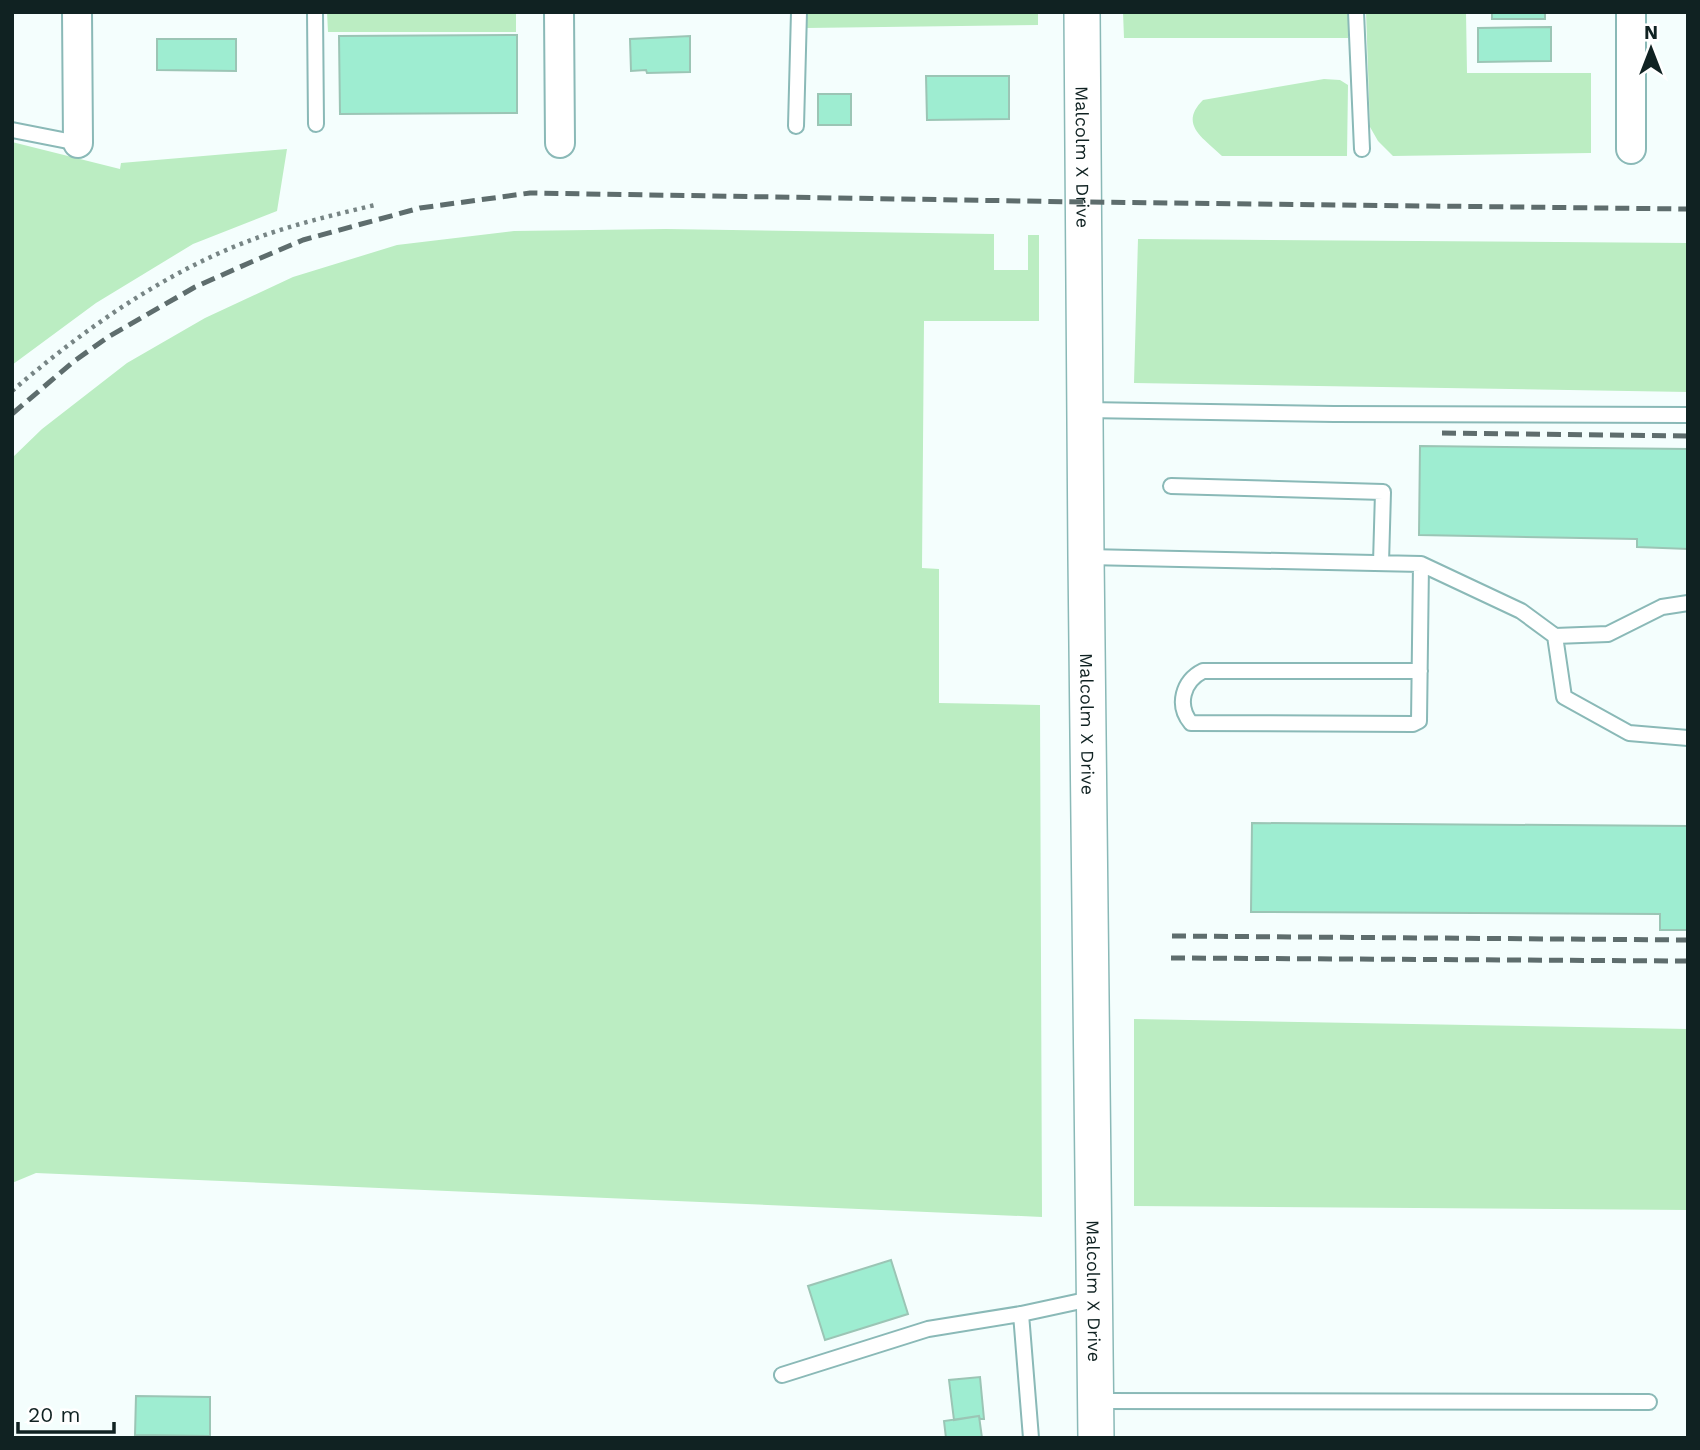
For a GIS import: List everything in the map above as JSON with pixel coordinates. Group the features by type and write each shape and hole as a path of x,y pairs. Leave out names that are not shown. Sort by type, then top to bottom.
{"street":[{"path":"77,12 78,143"},
{"path":"559,12 560,143"},
{"name":"Malcolm X Drive","path":"1082,12 1096,1438"},
{"path":"1631,12 1631,149"}],"lane":[{"path":"315,12 316,124"},
{"path":"796,126 799,12"},
{"path":"1356,12 1362,149"},
{"path":"12,130 78,143"},
{"path":"1086,410 1688,415"},
{"path":"1171,486 1383,492 1381,563"},
{"path":"1086,557 1421,564 1521,611 1555,636 1608,634 1662,607 1688,603"},
{"path":"1420,671 1203,671 1192,676 1186,685 1184,709 1191,723 1419,722 1420,671 1421,564"},
{"path":"1555,636 1564,698 1629,733 1688,738"},
{"path":"782,1375 928,1329 1021,1314 1095,1298"},
{"path":"1021,1314 1031,1438"},
{"path":"1096,1401 1649,1402"}],"path":[{"path":"12,391 82,335 142,295 193,267 250,240 315,219 375,205"}],"green space":[{"path":"327,12 516,12 516,32 328,32"},
{"path":"806,12 1038,12 1038,25 806,28"},
{"path":"1123,12 1348,12 1348,38 1124,38"},
{"path":"1366,12 1466,12 1467,73 1591,73 1591,153 1393,156 1378,141 1370,127"},
{"path":"1324,79 1340,80 1348,85 1347,156 1222,156 1201,137 1193,124 1196,109 1203,100"},
{"path":"12,142 120,169 121,163 287,149 277,211 193,244 96,303 12,365"},
{"path":"666,229 994,234 994,270 1028,270 1028,235 1039,235 1039,321 924,321 922,568 939,569 939,703 1040,705 1042,1217 36,1173 12,1183 12,458 42,429 127,363 205,318 293,277 397,245 514,231"},
{"path":"1138,239 1688,243 1688,392 1134,383"},
{"path":"1134,1019 1688,1029 1688,1210 1134,1206"}],"building":[{"path":"1492,12 1545,12 1545,19 1492,19"},
{"path":"1551,27 1551,61 1478,62 1478,28"},
{"path":"517,35 517,113 340,114 339,36"},
{"path":"690,36 690,72 631,71 630,39"},
{"path":"157,39 236,39 236,71 157,70"},
{"path":"926,76 1009,76 1009,119 927,120"},
{"path":"818,94 851,94 851,125 818,125"},
{"path":"1420,446 1688,449 1688,549 1637,547 1637,539 1419,535"},
{"path":"1252,823 1688,826 1688,930 1660,930 1660,914 1251,912"},
{"path":"891,1260 908,1314 825,1340 808,1286"},
{"path":"980,1377 984,1419 979,1416 954,1420 949,1380"},
{"path":"136,1396 210,1397 210,1436 135,1435"},
{"path":"979,1416 982,1438 946,1438 944,1421"}],"railway":[{"path":"12,414 73,362 108,337 195,287 249,263 303,240 420,208 530,193 1688,209"},
{"path":"1442,433 1688,436"},
{"path":"1172,936 1688,940"},
{"path":"1171,958 1688,961"}]}
